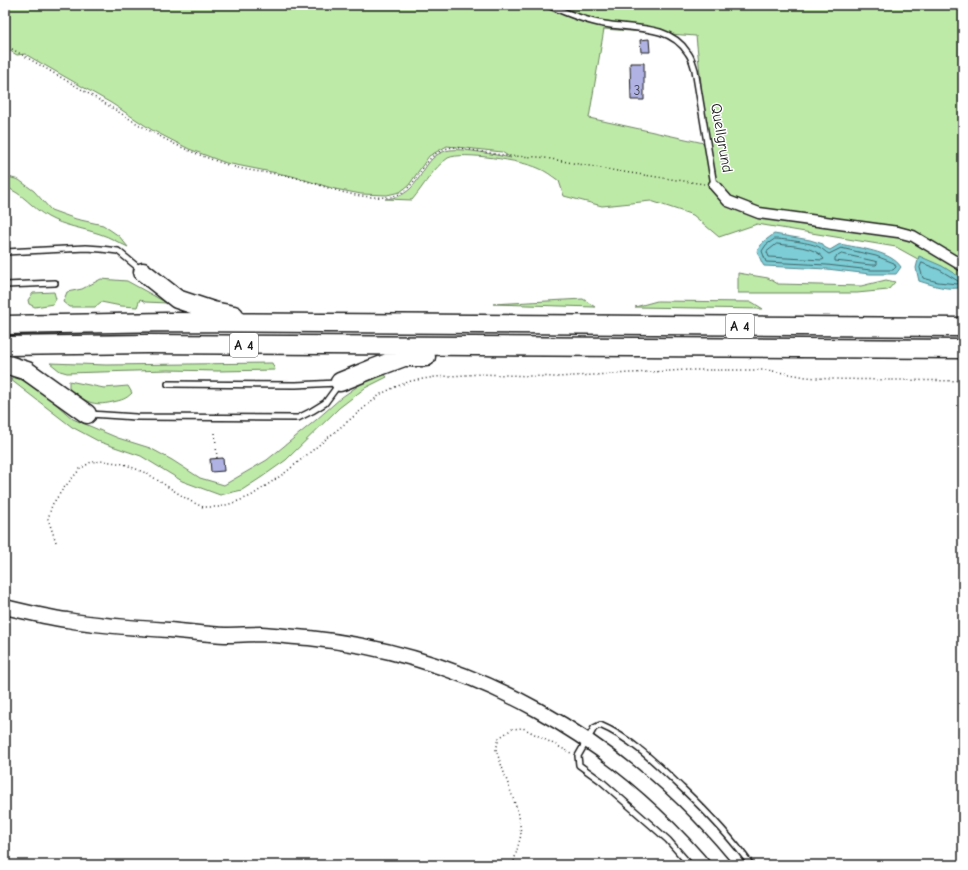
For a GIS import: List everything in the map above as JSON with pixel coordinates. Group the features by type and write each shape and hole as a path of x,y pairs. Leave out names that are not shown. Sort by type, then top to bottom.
{"highway":[{"path":"143,272 177,299 213,311 282,323"},
{"name":"A 4","path":"5,325 167,322 963,327"},
{"name":"A 4","path":"5,346 155,344 963,349"},
{"path":"340,382 404,357 456,356 483,347"},
{"path":"5,364 27,371 87,414"}],"main road":[{"path":"5,607 68,620 116,626 226,635 263,634 311,638 363,646 406,656 439,666 482,683 527,704 587,740 635,776 684,820 723,865"}],"street":[{"name":"Quellgrund","path":"714,185 728,201 759,213 898,232 912,236 963,266"}],"lane":[{"name":"Quellgrund","path":"548,5 569,14 603,24 652,29 673,37 682,44 689,54 695,70 714,185"},
{"path":"5,252 86,248 118,251 143,272"},
{"path":"5,285 55,283"},
{"path":"168,384 296,385 340,382"},
{"path":"87,414 136,417 298,418 325,403 340,382"},
{"path":"690,865 668,840 601,781 579,765 578,756 594,728 600,724 642,751 716,822 751,865"}],"path":[{"path":"5,45 99,99 156,134 185,149 226,165 292,177 339,192 362,196 388,197 399,195 409,188 431,156 438,151 454,147 507,156 540,157 616,171 714,185"},
{"path":"56,542 48,519 52,505 80,469 91,462 104,461 124,464 148,474 190,501 203,507 219,507 252,496 286,472 381,394 411,381 435,377 481,374 556,377 688,370 767,370 806,377 830,379 963,381"},
{"path":"215,433 217,458"},
{"path":"513,865 521,835 520,815 496,750 498,738 512,729 524,728 578,756"}],"green space":[{"path":"5,5 963,5 963,284 896,247 757,224 719,237 693,215 651,201 602,206 564,196 559,181 544,171 520,162 493,158 479,156 455,156 448,158 433,172 412,200 385,199 398,196 410,189 431,160 442,152 450,150 463,150 511,158 502,152 447,146 429,156 409,185 400,192 387,195 361,194 335,189 292,176 226,163 189,149 152,130 111,103 25,54 17,55 5,48","holes":["604,29 696,36 701,83 704,143 589,118"]},
{"path":"5,176 19,180 34,191 51,210 76,219 103,225 119,236 128,247 104,235 67,225 48,217 17,193 5,187"},
{"path":"738,273 768,278 778,284 861,286 886,280 895,282 888,290 857,293 738,293"},
{"path":"101,279 127,281 167,303 145,302 140,299 137,307 121,306 101,302 95,307 69,307 63,302 67,292 82,289"},
{"path":"54,292 56,299 53,304 35,307 29,304 28,300 33,293"},
{"path":"583,299 595,307 493,304"},
{"path":"657,301 752,302 763,309 635,307"},
{"path":"50,363 106,365 272,363 275,370 168,370 67,373 60,371"},
{"path":"381,370 387,377 365,388 339,408 286,460 242,490 220,495 182,481 141,456 100,442 72,427 11,380 13,374 43,393 73,419 118,438 150,448 200,478 224,485 267,460 342,397"},
{"path":"69,381 104,388 128,386 132,393 119,401 100,404 94,403 85,400 69,390"}],"water":[{"path":"774,234 810,240 823,244 824,247 830,250 840,244 874,251 890,257 901,267 896,274 870,274 827,269 764,266 757,251 763,242"},
{"path":"919,256 942,266 963,279 963,287 946,288 919,281 916,268"}],"building":[{"path":"649,39 650,52 641,52 640,40"},
{"path":"630,63 644,63 644,100 631,100"},
{"path":"223,458 224,471 211,472 210,459"}]}
